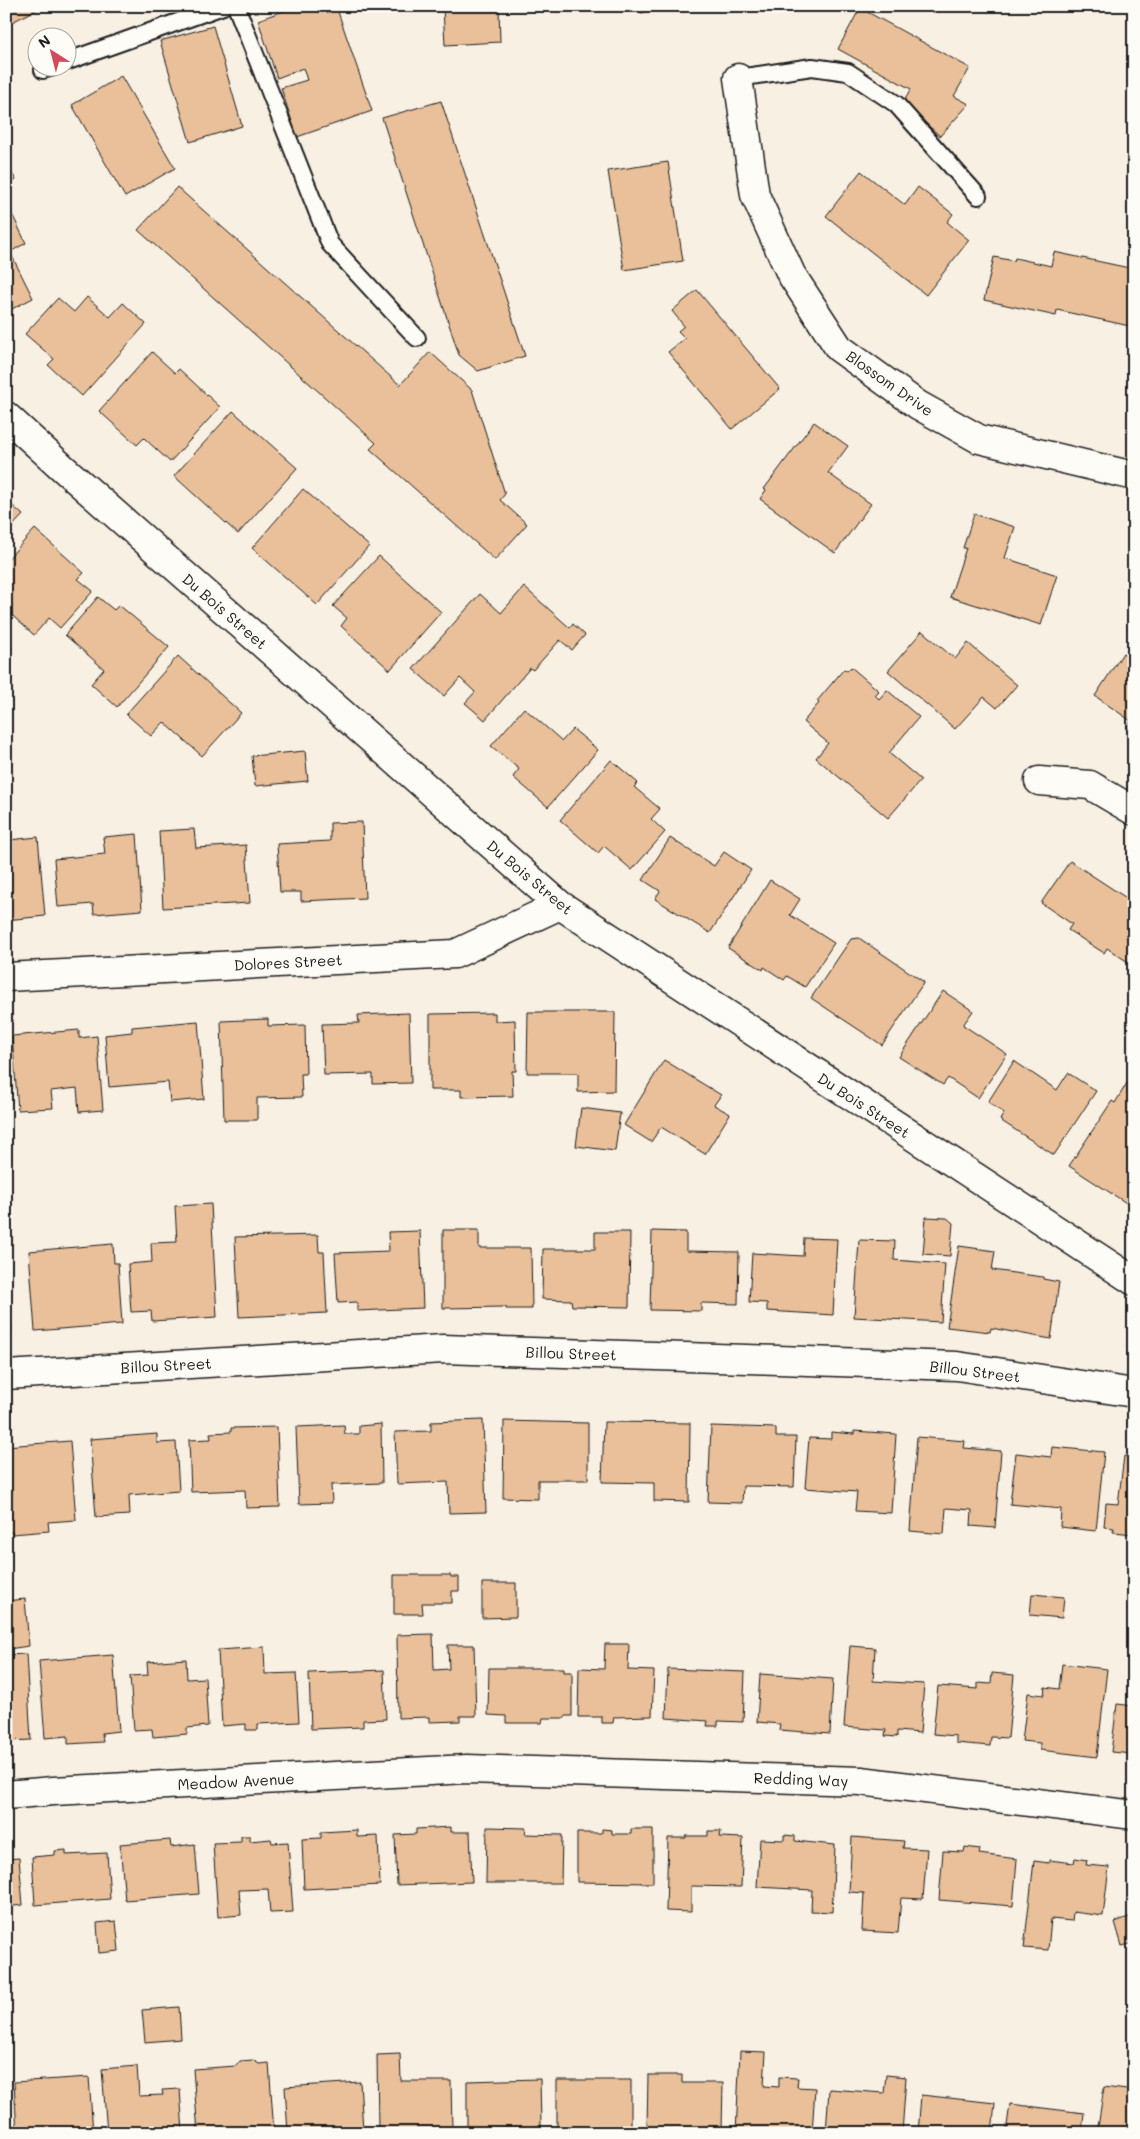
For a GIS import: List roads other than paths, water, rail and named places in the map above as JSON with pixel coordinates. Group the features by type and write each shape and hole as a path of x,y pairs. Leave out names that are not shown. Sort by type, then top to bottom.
{"street":[{"name":"Blossom Drive","path":"738,78 755,195 791,274 839,348 918,405 979,439 1134,476"},
{"name":"Du Bois Street","path":"6,416 560,905 1134,1281"},
{"path":"1039,781 1090,785 1134,810"},
{"name":"Dolores Street","path":"6,977 455,954 560,905"},
{"name":"Billou Street","path":"6,1375 443,1349 957,1366 1134,1393"},
{"name":"Meadow Avenue","path":"6,1796 53,1791 466,1769"},
{"name":"Redding Way","path":"466,1769 861,1781 1134,1815"}],"lane":[{"path":"78,57 224,6"},
{"path":"236,6 330,244 418,338"},
{"path":"738,78 812,68 848,72 896,104 978,196"}]}
